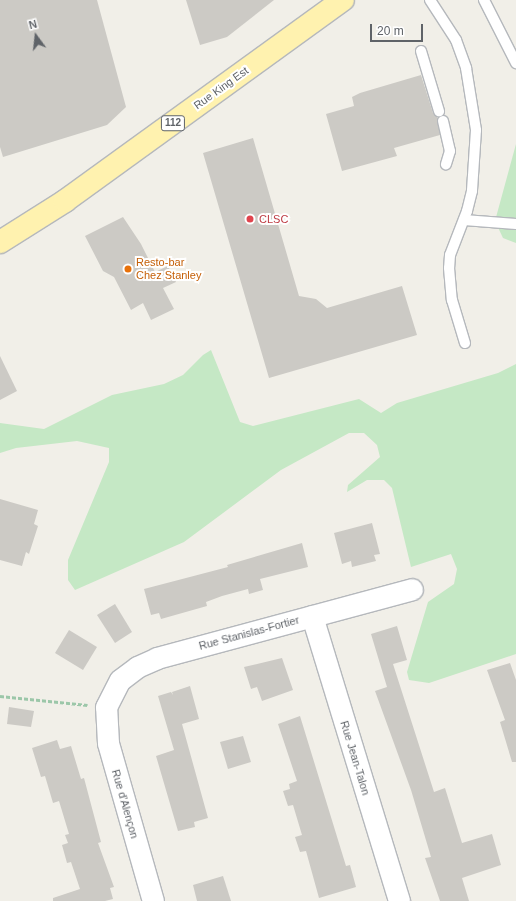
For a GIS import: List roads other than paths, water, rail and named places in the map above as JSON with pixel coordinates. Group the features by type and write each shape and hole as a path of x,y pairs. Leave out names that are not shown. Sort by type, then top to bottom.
{"main road":[{"name":"Rue King Est","path":"0,242 65,201 343,0"}],"street":[{"name":"Rue Stanislas-Fortier","path":"106,706 120,680 143,664 412,589"},
{"name":"Rue Jean-Talon","path":"312,616 399,901"},
{"name":"Rue d'Alençon","path":"106,706 108,743 153,901"}],"lane":[{"path":"430,0 456,40 472,98 476,154 472,191 464,220 453,245 449,268 452,300 465,343"},
{"path":"484,0 516,63"},
{"path":"421,51 439,111"},
{"path":"443,121 450,151 446,164"},
{"path":"464,220 516,224"}],"place":[{"name":"CLSC","path":"250,219"},
{"name":"Resto-bar Chez Stanley","path":"128,269"}]}
